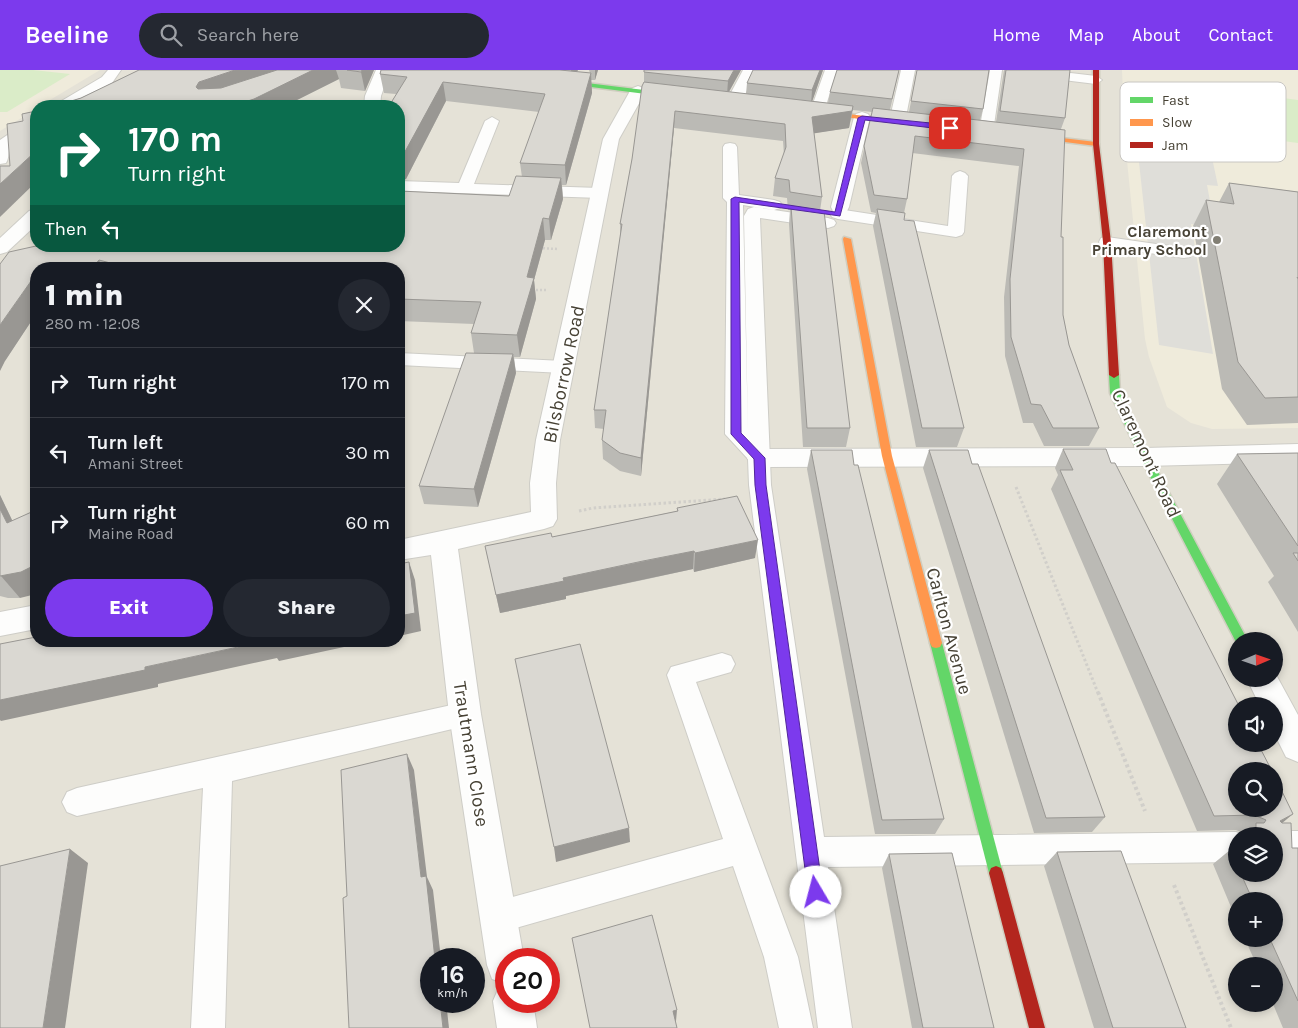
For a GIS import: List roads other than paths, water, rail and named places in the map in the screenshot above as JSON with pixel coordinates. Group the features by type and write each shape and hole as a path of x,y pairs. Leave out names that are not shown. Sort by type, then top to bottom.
{"street":[{"path":"373,100 383,70"},
{"path":"577,84 588,70"},
{"path":"734,102 750,70"},
{"path":"897,122 908,70"},
{"name":"Claremont Road","path":"1096,75 1096,144 1107,242 1115,392 1145,457 1237,632"},
{"path":"540,80 686,97"},
{"name":"Bilsborrow Road","path":"443,542 544,519 543,483 548,440 611,139 638,91"},
{"path":"798,110 924,124"},
{"path":"835,215 862,118"},
{"path":"1013,134 1096,144"},
{"path":"0,248 30,220"},
{"name":"Carlton Avenue","path":"848,239 887,456 1037,1028"},
{"path":"760,468 887,456 1145,457 1298,453"},
{"path":"405,549 443,542"},
{"name":"Trautmann Close","path":"443,542 465,714 503,948"},
{"path":"0,624 30,617"},
{"path":"1267,688 1298,747"},
{"path":"514,1013 517,1028"}],"lane":[{"path":"73,100 107,80 116,70"},
{"path":"817,112 831,70"},
{"path":"986,131 996,70"},
{"path":"1013,70 1096,75"},
{"path":"464,189 492,121"},
{"path":"0,160 2,147 6,141 30,126"},
{"path":"730,147 731,198 956,232 960,176"},
{"path":"405,186 600,193"},
{"path":"735,199 736,434 760,468"},
{"path":"834,1028 760,468 752,216 754,212 835,215"},
{"path":"1107,242 1184,253"},
{"path":"405,359 563,367"},
{"path":"722,664 680,675 780,957 796,1028"},
{"path":"78,802 465,714"},
{"path":"208,1028 218,771"},
{"path":"1283,846 1298,846"},
{"path":"810,852 1228,847"},
{"path":"498,917 741,849"}],"place":[{"name":"Claremont Primary School","path":"1217,240"}]}
